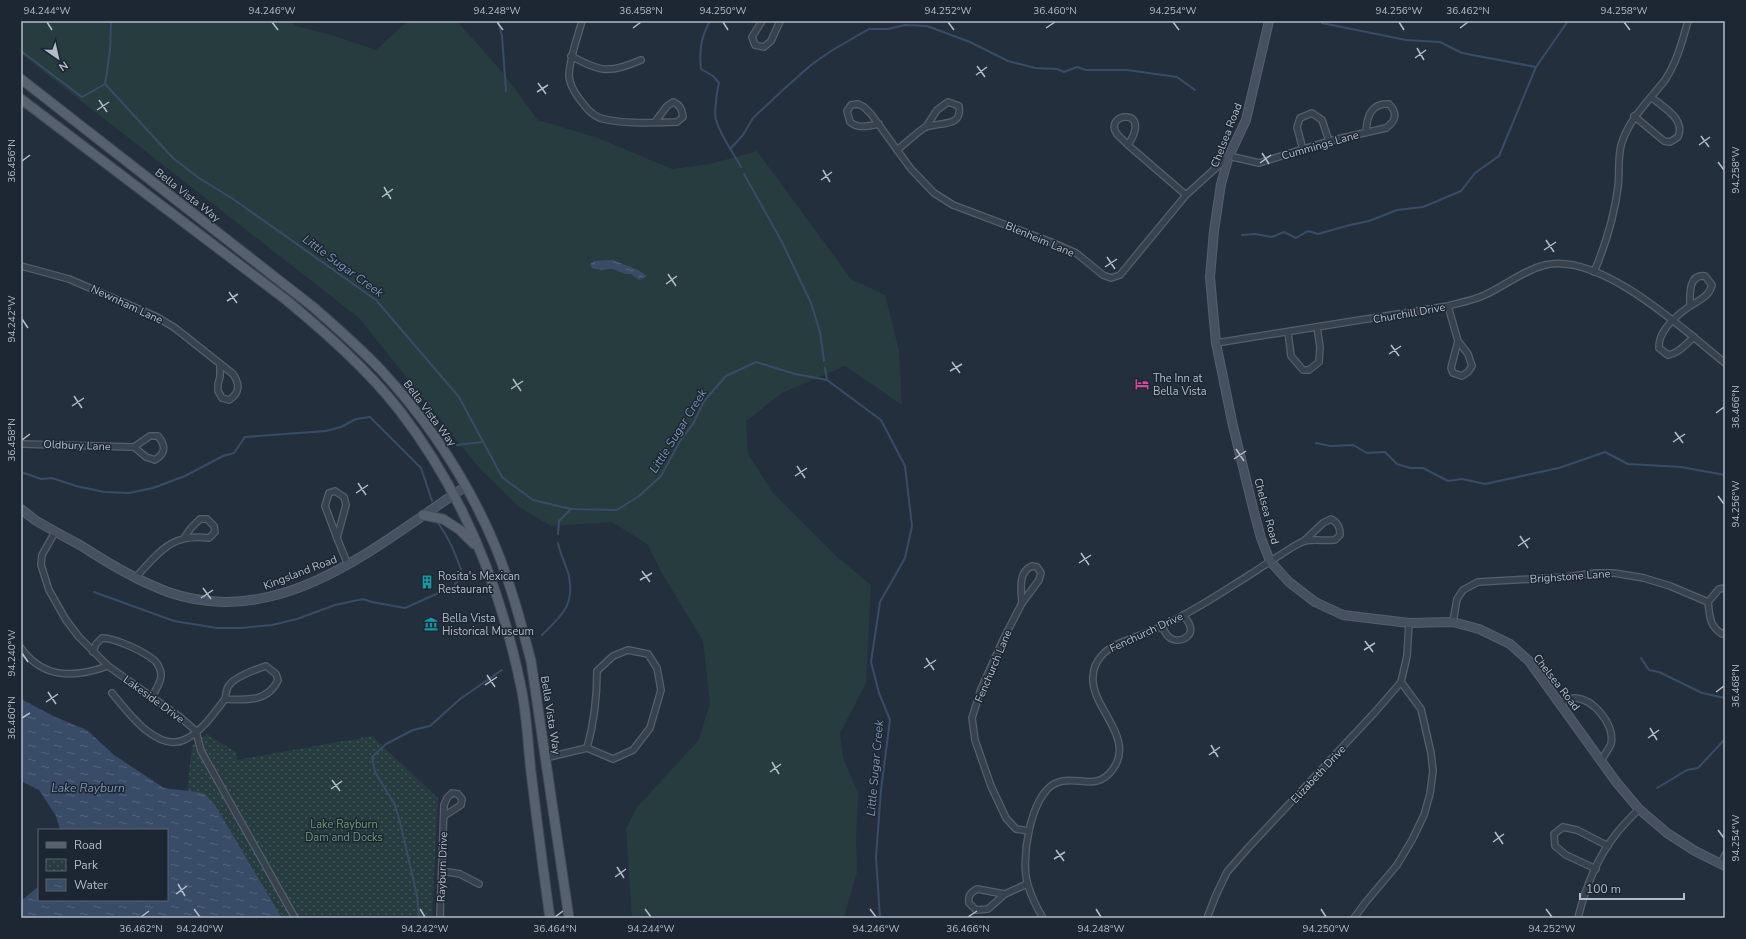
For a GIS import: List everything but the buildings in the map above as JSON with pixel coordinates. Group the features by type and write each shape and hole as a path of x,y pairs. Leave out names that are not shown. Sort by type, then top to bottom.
{"main road":[{"name":"Bella Vista Way","path":"21,79 305,301 342,332 380,370 416,412 449,460 465,487 495,547 521,623 531,661 569,918"},
{"name":"Bella Vista Way","path":"21,99 278,294 323,330 364,370 400,411 429,453 453,495 479,549 504,616 522,694 550,918"},
{"path":"423,515 444,519 460,530 479,549"}],"street":[{"path":"582,21 571,56 569,77 575,94 587,110 600,118 621,121 655,122 678,122 683,117 682,110 673,102 667,106 655,122"},
{"path":"762,21 752,37 755,45 764,46 771,41 780,21"},
{"name":"Chelsea Road","path":"1269,21 1246,120 1229,156 1221,184 1214,231 1211,270 1212,309 1216,343 1232,426 1261,538 1270,561 1289,582 1314,602 1343,615 1409,623 1453,622 1479,629 1510,644 1529,661 1602,760 1617,783 1639,810 1667,833 1695,851 1723,865"},
{"path":"1594,272 1604,250 1614,215 1621,148 1634,116 1665,80 1677,60 1688,21"},
{"path":"571,56 590,66 610,71 620,69 641,60"},
{"path":"1634,116 1664,141 1670,142 1678,137 1680,126 1676,118 1651,97"},
{"path":"897,150 926,127 943,104 948,102 959,106 960,113 958,118 952,122 926,127"},
{"name":"Blenheim Lane","path":"879,124 869,126 854,125 850,122 847,110 852,105 858,104 864,107 879,124 911,169 934,193 953,205 1057,244 1076,253 1104,275 1111,278 1120,275 1129,266 1186,195 1229,156"},
{"name":"Cummings Lane","path":"1229,156 1259,163 1329,141 1386,128 1395,118 1395,112 1389,104 1378,105 1373,109 1368,116 1366,132"},
{"path":"1303,150 1297,127 1300,118 1312,113 1322,120 1329,141"},
{"path":"1128,145 1136,132 1132,119 1126,116 1116,122 1114,128 1117,134 1128,145 1186,195"},
{"name":"Churchill Drive","path":"1216,343 1448,306 1480,297 1527,271 1546,265 1569,264 1594,272 1620,284 1672,320 1725,363"},
{"name":"Newnham Lane","path":"21,266 69,279 157,317 176,328 233,374 237,380 238,389 235,396 229,400 222,398 218,391 220,365"},
{"path":"1690,306 1691,284 1700,276 1705,276 1712,285 1710,292 1703,299 1690,306 1672,320 1662,335 1659,342 1659,348 1668,355 1677,352 1694,337"},
{"path":"1448,306 1458,341 1471,361 1472,366 1468,372 1462,376 1453,373 1451,368 1458,341"},
{"path":"1288,332 1291,356 1303,370 1310,370 1319,362 1320,347 1316,327"},
{"path":"150,436 158,436 164,443 164,450 161,456 155,460 146,457 134,447 150,436"},
{"name":"Oldbury Lane","path":"21,444 134,447"},
{"name":"Kingsland Road","path":"21,509 55,532 135,578 169,592 207,601 230,602 255,600 278,595 348,565 378,547 465,487"},
{"path":"337,538 346,505 344,496 335,491 329,493 325,506 337,538 348,565"},
{"path":"135,578 165,547 184,538 196,536 209,538 215,532 214,526 207,519 200,519 190,528 184,538"},
{"name":"Fenchurch Drive","path":"1043,918 1027,884 1026,857 1029,831 1039,800 1045,791 1054,784 1065,780 1086,783 1096,782 1106,778 1114,768 1119,751 1116,734 1095,693 1093,676 1095,668 1103,653 1116,644 1162,627 1184,615 1304,541 1323,523 1331,519 1336,522 1340,528 1340,535 1335,540 1304,541"},
{"name":"Lakeside Drive","path":"55,532 42,555 41,565 56,605 66,620 93,652 108,666 180,717 196,732"},
{"name":"Fenchurch Lane","path":"1022,603 1021,581 1023,573 1025,568 1032,566 1036,567 1041,573 1039,580 1022,603 981,690 972,718 975,740 998,804 1006,818 1016,829 1029,831"},
{"name":"Brighstone Lane","path":"1453,622 1457,599 1463,590 1478,582 1566,577 1595,573 1614,573 1644,578 1670,586 1708,602"},
{"path":"1725,588 1719,589 1708,602 1710,618 1714,628 1722,634 1725,632"},
{"path":"1162,627 1169,638 1177,640 1185,639 1189,633 1190,625 1184,615"},
{"name":"Elizabeth Drive","path":"1208,918 1216,895 1227,872 1401,682 1407,656 1409,623"},
{"path":"93,652 96,644 102,638 109,638 134,648 156,660 161,674 159,684 152,697"},
{"path":"21,648 37,666 52,672 80,674 92,672 108,666"},
{"path":"545,758 587,748 613,759 633,750 650,728 661,690 657,668 648,654 628,650 613,656 597,671 597,695 593,727 587,748"},
{"path":"112,693 132,717 153,736 166,741 177,742 185,740 209,720 226,699 228,687 234,680 258,668 266,666 276,674 278,680 274,689 268,694 244,700 226,699"},
{"path":"1354,918 1397,865 1412,840 1424,815 1430,794 1433,771 1432,759 1421,709 1401,682"},
{"path":"1560,703 1575,698 1589,702 1602,714 1610,732 1611,744 1602,760"},
{"path":"196,732 201,751 296,918"},
{"path":"1578,918 1583,898 1608,846 1619,830 1639,810"},
{"name":"Rayburn Drive","path":"440,918 444,816"},
{"path":"1596,869 1566,855 1555,846 1554,834 1563,827 1578,830 1608,846"},
{"path":"1723,865 1725,855"},
{"path":"442,871 460,874 479,884"},
{"path":"1005,894 976,889 968,898 969,903 976,910 988,909 1005,894 1027,884"}],"green space":[{"path":"21,21 291,21 296,26 331,35 376,50 402,26 410,21 457,21 503,73 538,120 598,138 672,169 710,164 757,151 851,279 885,295 899,351 902,405 845,366 782,393 746,421 748,454 773,493 836,556 871,585 866,683 840,733 843,758 858,793 856,840 857,872 844,918 632,918 626,829 637,807 698,741 710,704 703,641 663,575 647,544 612,522 551,526 519,507 480,469 359,318 21,54"},
{"name":"Lake Rayburn Dam and Docks","path":"207,734 237,753 237,760 372,736 438,798 432,918 282,918 215,805 187,792 192,745"}],"water":[{"path":"613,260 638,270 647,276 639,280 631,274 626,274 612,269 595,269 592,268 590,264 594,261"},
{"name":"Lake Rayburn","path":"21,699 55,717 87,730 114,755 164,788 204,793 215,805 282,918 21,918 21,901 38,887 38,901 168,901 168,829 60,829 56,816 39,790 21,781"}],"waterway":[{"name":"Little Sugar Creek","path":"111,21 110,51 105,84 173,158 199,178 233,199 376,300 459,397 502,477 533,500 571,509 617,510 639,496 661,476 680,441 693,424 704,401 726,376 756,362 795,374 827,380 881,420 905,466 912,526 905,558 880,602 871,662 879,693 890,720 881,790 876,857 880,918"},
{"path":"498,21 502,36 506,91"},
{"path":"710,21 701,44 701,69 713,76 719,83 715,117 724,138 741,167"},
{"path":"1242,235 1255,234 1272,237 1284,232 1296,238 1308,231 1318,234 1369,221 1397,210 1423,207 1461,191 1475,173 1499,156 1536,67 1568,21"},
{"path":"1322,23 1406,40 1440,42 1462,53 1536,67"},
{"path":"731,148 743,135 753,118 811,65 831,51 869,29 888,29 905,25 927,26 970,42 1008,61 1035,68 1057,69 1064,72 1077,67 1086,70 1127,70 1177,77 1195,90"},
{"path":"21,51 82,97 105,84"},
{"path":"744,174 782,242 811,303 820,332 824,361"},
{"path":"825,368 827,380"},
{"path":"24,473 41,479 52,478 76,486 104,492 129,493 153,488 185,476 223,456 234,453 245,437 326,431 341,427 356,419 370,417 421,468 432,501"},
{"path":"457,445 482,442"},
{"path":"1316,443 1330,446 1353,445 1367,453 1385,452 1397,464 1410,468 1423,468 1448,481 1462,479 1485,484 1559,468 1605,452 1628,464 1681,467 1725,475"},
{"path":"558,534 559,521 571,509"},
{"path":"438,523 453,548 463,576 455,584"},
{"path":"542,635 565,610 570,595 569,576 558,543"},
{"path":"94,592 174,621 217,628 241,628 272,625 297,619 335,605 363,599 405,608 445,590"},
{"path":"1641,658 1649,670 1659,672 1702,693 1725,698"},
{"path":"419,918 417,896 400,822 395,805 375,772 372,757 386,744 413,730 430,726 460,699 502,670"},
{"path":"1657,788 1687,770 1698,768 1725,739"}],"place":[{"name":"The Inn at Bella Vista","path":"1142,384"},
{"name":"Rosita's Mexican Restaurant","path":"427,582"},
{"name":"Bella Vista Historical Museum","path":"431,624"}]}
